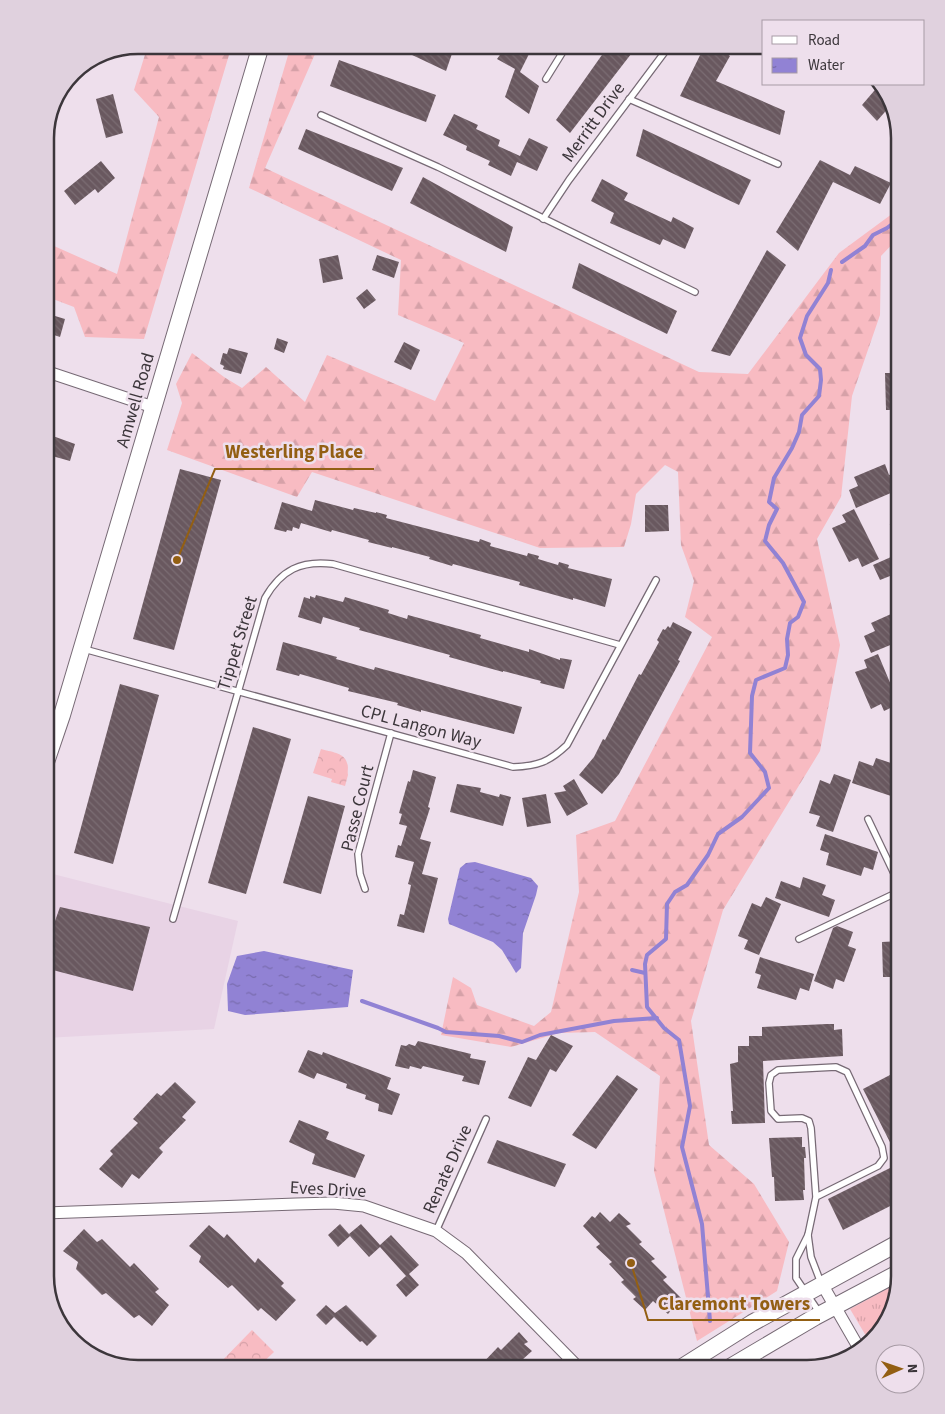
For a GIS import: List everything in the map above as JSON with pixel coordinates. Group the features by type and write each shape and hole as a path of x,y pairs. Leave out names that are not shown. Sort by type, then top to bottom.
{"main road":[{"name":"Amwell Road","path":"54,739 258,54"},
{"path":"693,1360 752,1323 891,1247"},
{"path":"743,1360 891,1277"}],"street":[{"path":"54,374 153,406"},
{"name":"Eves Drive","path":"54,1213 332,1204 364,1206 436,1231 466,1253 571,1360"},
{"path":"822,1284 828,1311 856,1345"}],"lane":[{"path":"546,79 562,54"},
{"name":"Merritt Drive","path":"543,219 569,180 662,54"},
{"path":"629,99 778,164"},
{"path":"321,115 438,167 695,292"},
{"name":"Tippet Street","path":"173,918 265,598 272,586 292,569 319,562 333,564 620,645"},
{"name":"CPL Langon Way","path":"82,649 513,767 532,766 556,756 567,745 656,580"},
{"name":"Passe Court","path":"365,889 360,874 358,854 391,733"},
{"path":"868,819 891,867"},
{"path":"798,939 891,895"},
{"path":"816,1197 878,1166 884,1158 882,1147 847,1072 836,1067 778,1070 771,1075 769,1083 771,1111 778,1119 802,1118 809,1121 811,1128 816,1197 808,1235 796,1259 796,1278 806,1293 828,1311"},
{"name":"Renate Drive","path":"436,1231 486,1119"},
{"path":"808,1235 811,1257 822,1284"}],"shaded area":[{"path":"54,874 238,921 214,1029 54,1038"}],"green space":[{"path":"145,54 229,54 144,339 85,337 74,307 54,299 54,246 117,274 159,117 134,90"},
{"path":"288,54 315,54 265,168 699,372 748,374 839,253 891,215 891,245 881,256 880,315 852,396 841,497 817,539 840,645 820,751 723,910 691,1021 709,1145 754,1184 789,1242 777,1291 697,1341 654,1171 660,1076 595,1032 559,1033 511,1047 441,1035 453,977 471,988 477,1005 534,1026 551,1012 579,892 576,835 615,821 712,637 685,617 694,581 681,545 678,472 665,465 636,494 631,524 624,547 540,548 312,472 297,497 167,450 182,403 176,384 192,353 242,388 266,367 305,402 327,355 435,401 464,343 398,315 401,260 249,188"},
{"path":"321,749 336,753 345,759 348,766 348,775 345,786 331,782 332,779 313,773"},
{"path":"891,1287 885,1309 866,1337 850,1309"},
{"path":"252,1330 274,1352 266,1360 223,1360"}],"water":[{"path":"475,862 531,878 538,886 523,933 521,968 516,973 502,950 493,942 449,924 448,919 460,868 466,863"},
{"path":"264,951 353,970 348,1007 245,1015 228,1011 227,984 237,956"}],"building":[{"path":"410,54 452,54 446,71"},
{"path":"501,54 529,54 520,72 539,86 529,114 505,97 515,69 497,59"},
{"path":"603,54 631,54 570,133 556,120"},
{"path":"701,54 727,54 730,56 716,81 785,111 780,135 680,96"},
{"path":"339,60 436,95 426,122 330,86"},
{"path":"876,89 886,110 877,121 862,105"},
{"path":"113,94 123,133 106,138 96,99"},
{"path":"454,114 478,125 476,129 500,140 498,146 520,156 529,138 548,147 537,171 517,162 511,176 488,165 490,161 466,150 467,146 443,135"},
{"path":"306,129 403,168 392,191 298,149"},
{"path":"643,129 751,180 739,205 636,156"},
{"path":"820,160 850,175 855,166 891,183 880,204 833,182 798,251 776,232"},
{"path":"101,161 115,178 98,193 95,189 75,205 64,191"},
{"path":"423,177 513,227 506,252 410,203"},
{"path":"602,179 628,193 624,200 671,222 673,217 694,228 685,249 663,239 660,245 610,223 614,213 591,201"},
{"path":"767,250 786,265 730,356 711,351"},
{"path":"338,255 343,279 323,283 319,259"},
{"path":"377,255 399,262 394,278 372,270"},
{"path":"579,263 677,311 667,334 572,288"},
{"path":"367,289 376,300 364,309 356,298"},
{"path":"54,316 65,319 60,337 54,335"},
{"path":"277,338 288,342 284,353 274,349"},
{"path":"404,342 420,350 411,370 394,362"},
{"path":"229,348 248,353 241,374 223,369 224,366 220,364 223,353 227,354"},
{"path":"885,373 891,373 891,410 886,410"},
{"path":"54,436 75,444 70,461 54,457"},
{"path":"885,464 889,475 891,474 891,493 856,508 849,490 858,486 854,477"},
{"path":"180,469 221,480 174,650 133,639"},
{"path":"315,500 353,510 354,508 376,512 387,515 386,518 479,542 480,539 491,543 490,546 527,556 528,553 539,556 538,559 558,565 559,562 569,565 568,568 612,579 605,607 519,585 520,582 453,564 452,566 429,559 430,557 368,542 369,540 332,530 331,532 301,523 299,529 293,527 292,531 287,530 286,532 274,529 282,502 312,511"},
{"path":"645,505 668,505 669,531 645,532"},
{"path":"854,509 879,559 862,567 858,558 849,562 832,528 846,522 842,515"},
{"path":"891,557 891,578 890,576 880,580 873,565"},
{"path":"316,595 343,602 345,597 389,610 388,613 407,619 408,615 481,635 480,638 529,652 529,649 560,660 560,658 572,660 564,689 540,683 541,681 449,657 450,655 359,630 360,628 323,617 321,624 298,617 304,597 310,599 310,596 315,598"},
{"path":"891,614 891,645 871,653 864,636 875,631 871,623"},
{"path":"673,622 692,632 678,660 680,661 619,774 602,794 579,775 594,757 603,739 605,740 639,674 641,675 659,642 657,640 663,629 665,630 668,626 670,628"},
{"path":"283,642 337,657 336,659 374,670 375,667 522,707 514,734 421,710 421,712 397,705 398,703 348,691 349,688 300,674 299,676 276,670"},
{"path":"878,654 891,685 891,708 884,711 881,704 871,709 855,672 867,668 864,660"},
{"path":"120,684 159,695 113,864 74,853"},
{"path":"253,727 291,739 246,894 208,883"},
{"path":"876,758 891,763 891,796 852,783 859,761 873,766"},
{"path":"413,770 436,777 428,807 430,808 420,839 431,842 422,874 438,878 424,933 397,926 400,914 404,915 411,885 408,884 414,862 395,857 398,845 401,846 407,826 399,824 402,814 399,813"},
{"path":"834,774 851,780 833,832 816,826 820,816 809,813 820,780 830,784"},
{"path":"574,779 588,804 567,816 554,793 566,791 563,786"},
{"path":"457,784 481,788 480,792 499,797 500,794 511,797 503,826 450,812"},
{"path":"546,794 551,823 527,827 522,798"},
{"path":"308,796 345,806 321,894 283,883"},
{"path":"825,834 878,852 873,870 864,867 861,876 826,865 829,853 820,850"},
{"path":"803,877 826,885 822,895 835,900 829,917 775,898 781,881 800,888"},
{"path":"766,897 781,904 759,955 744,949 748,940 738,936 752,903 761,907"},
{"path":"60,907 150,927 133,991 54,970 54,924"},
{"path":"837,926 853,932 848,946 856,949 844,982 836,979 833,989 814,981 833,928"},
{"path":"882,942 891,942 891,977 883,977"},
{"path":"760,957 814,974 809,991 800,988 796,1000 757,988 761,975 755,973"},
{"path":"834,1024 834,1030 842,1029 843,1056 763,1061 765,1123 732,1124 730,1064 738,1062 738,1046 749,1046 749,1036 762,1036 762,1027"},
{"path":"551,1035 573,1046 556,1072 550,1069 531,1107 508,1098 528,1057 536,1060"},
{"path":"418,1041 471,1054 470,1058 486,1061 479,1085 462,1081 464,1076 423,1066 421,1069 410,1066 409,1069 395,1066 401,1045 406,1046 409,1044 415,1046"},
{"path":"308,1050 322,1055 323,1052 391,1078 387,1089 400,1094 392,1115 378,1111 379,1104 365,1099 366,1095 346,1088 347,1084 317,1073 314,1079 298,1072"},
{"path":"617,1075 638,1089 596,1149 572,1135"},
{"path":"890,1075 891,1077 891,1144 863,1089"},
{"path":"175,1082 196,1102 182,1117 186,1120 159,1148 163,1152 139,1179 132,1174 122,1188 99,1169 113,1154 110,1151 138,1123 133,1119 157,1093 161,1096"},
{"path":"299,1120 329,1132 326,1139 365,1155 355,1178 312,1164 315,1154 289,1142"},
{"path":"802,1137 802,1147 805,1147 806,1158 804,1158 804,1200 775,1201 769,1138"},
{"path":"497,1140 566,1164 555,1187 487,1163"},
{"path":"891,1168 891,1206 843,1230 828,1199"},
{"path":"600,1212 610,1222 619,1213 631,1224 626,1226 642,1242 639,1244 655,1259 651,1261 667,1277 663,1280 681,1298 668,1314 653,1301 645,1310 633,1299 636,1297 621,1282 624,1280 609,1264 612,1262 596,1247 600,1244 583,1226 592,1216 595,1218"},
{"path":"340,1224 349,1234 361,1224 380,1245 391,1235 419,1265 409,1274 419,1285 406,1297 396,1285 406,1276 380,1247 369,1257 350,1236 338,1247 328,1235"},
{"path":"209,1225 224,1238 227,1234 255,1263 258,1258 284,1283 281,1286 296,1300 276,1321 261,1308 258,1311 232,1285 228,1288 199,1262 201,1256 189,1246"},
{"path":"84,1229 97,1242 102,1239 130,1267 134,1263 159,1289 155,1292 169,1305 152,1326 139,1315 134,1318 106,1293 102,1295 76,1269 78,1262 63,1251"},
{"path":"326,1305 335,1313 346,1305 377,1336 367,1346 362,1341 360,1342 334,1317 326,1325 316,1315"},
{"path":"519,1332 528,1342 524,1344 532,1351 522,1360 486,1360 498,1347 501,1350"}],"waterway":[{"path":"842,262 865,246 873,235 891,225"},
{"path":"710,1321 702,1224 682,1147 690,1106 679,1040 664,1028 647,1007 645,964 647,955 666,939 667,904 675,892 687,885 708,855 718,834 742,817 769,788 765,772 750,753 752,696 756,680 785,668 788,655 787,639 790,623 798,617 804,602 783,563 765,541 769,525 777,509 769,502 774,478 792,448 799,432 802,415 819,396 820,369 806,355 800,338 807,316 828,283 831,270"},
{"path":"632,970 645,973"},
{"path":"362,1001 446,1032 499,1036 522,1042 540,1035 614,1021 657,1018"}],"place":[{"name":"Westerling Place","path":"177,560"},
{"name":"Claremont Towers","path":"631,1263"}]}
